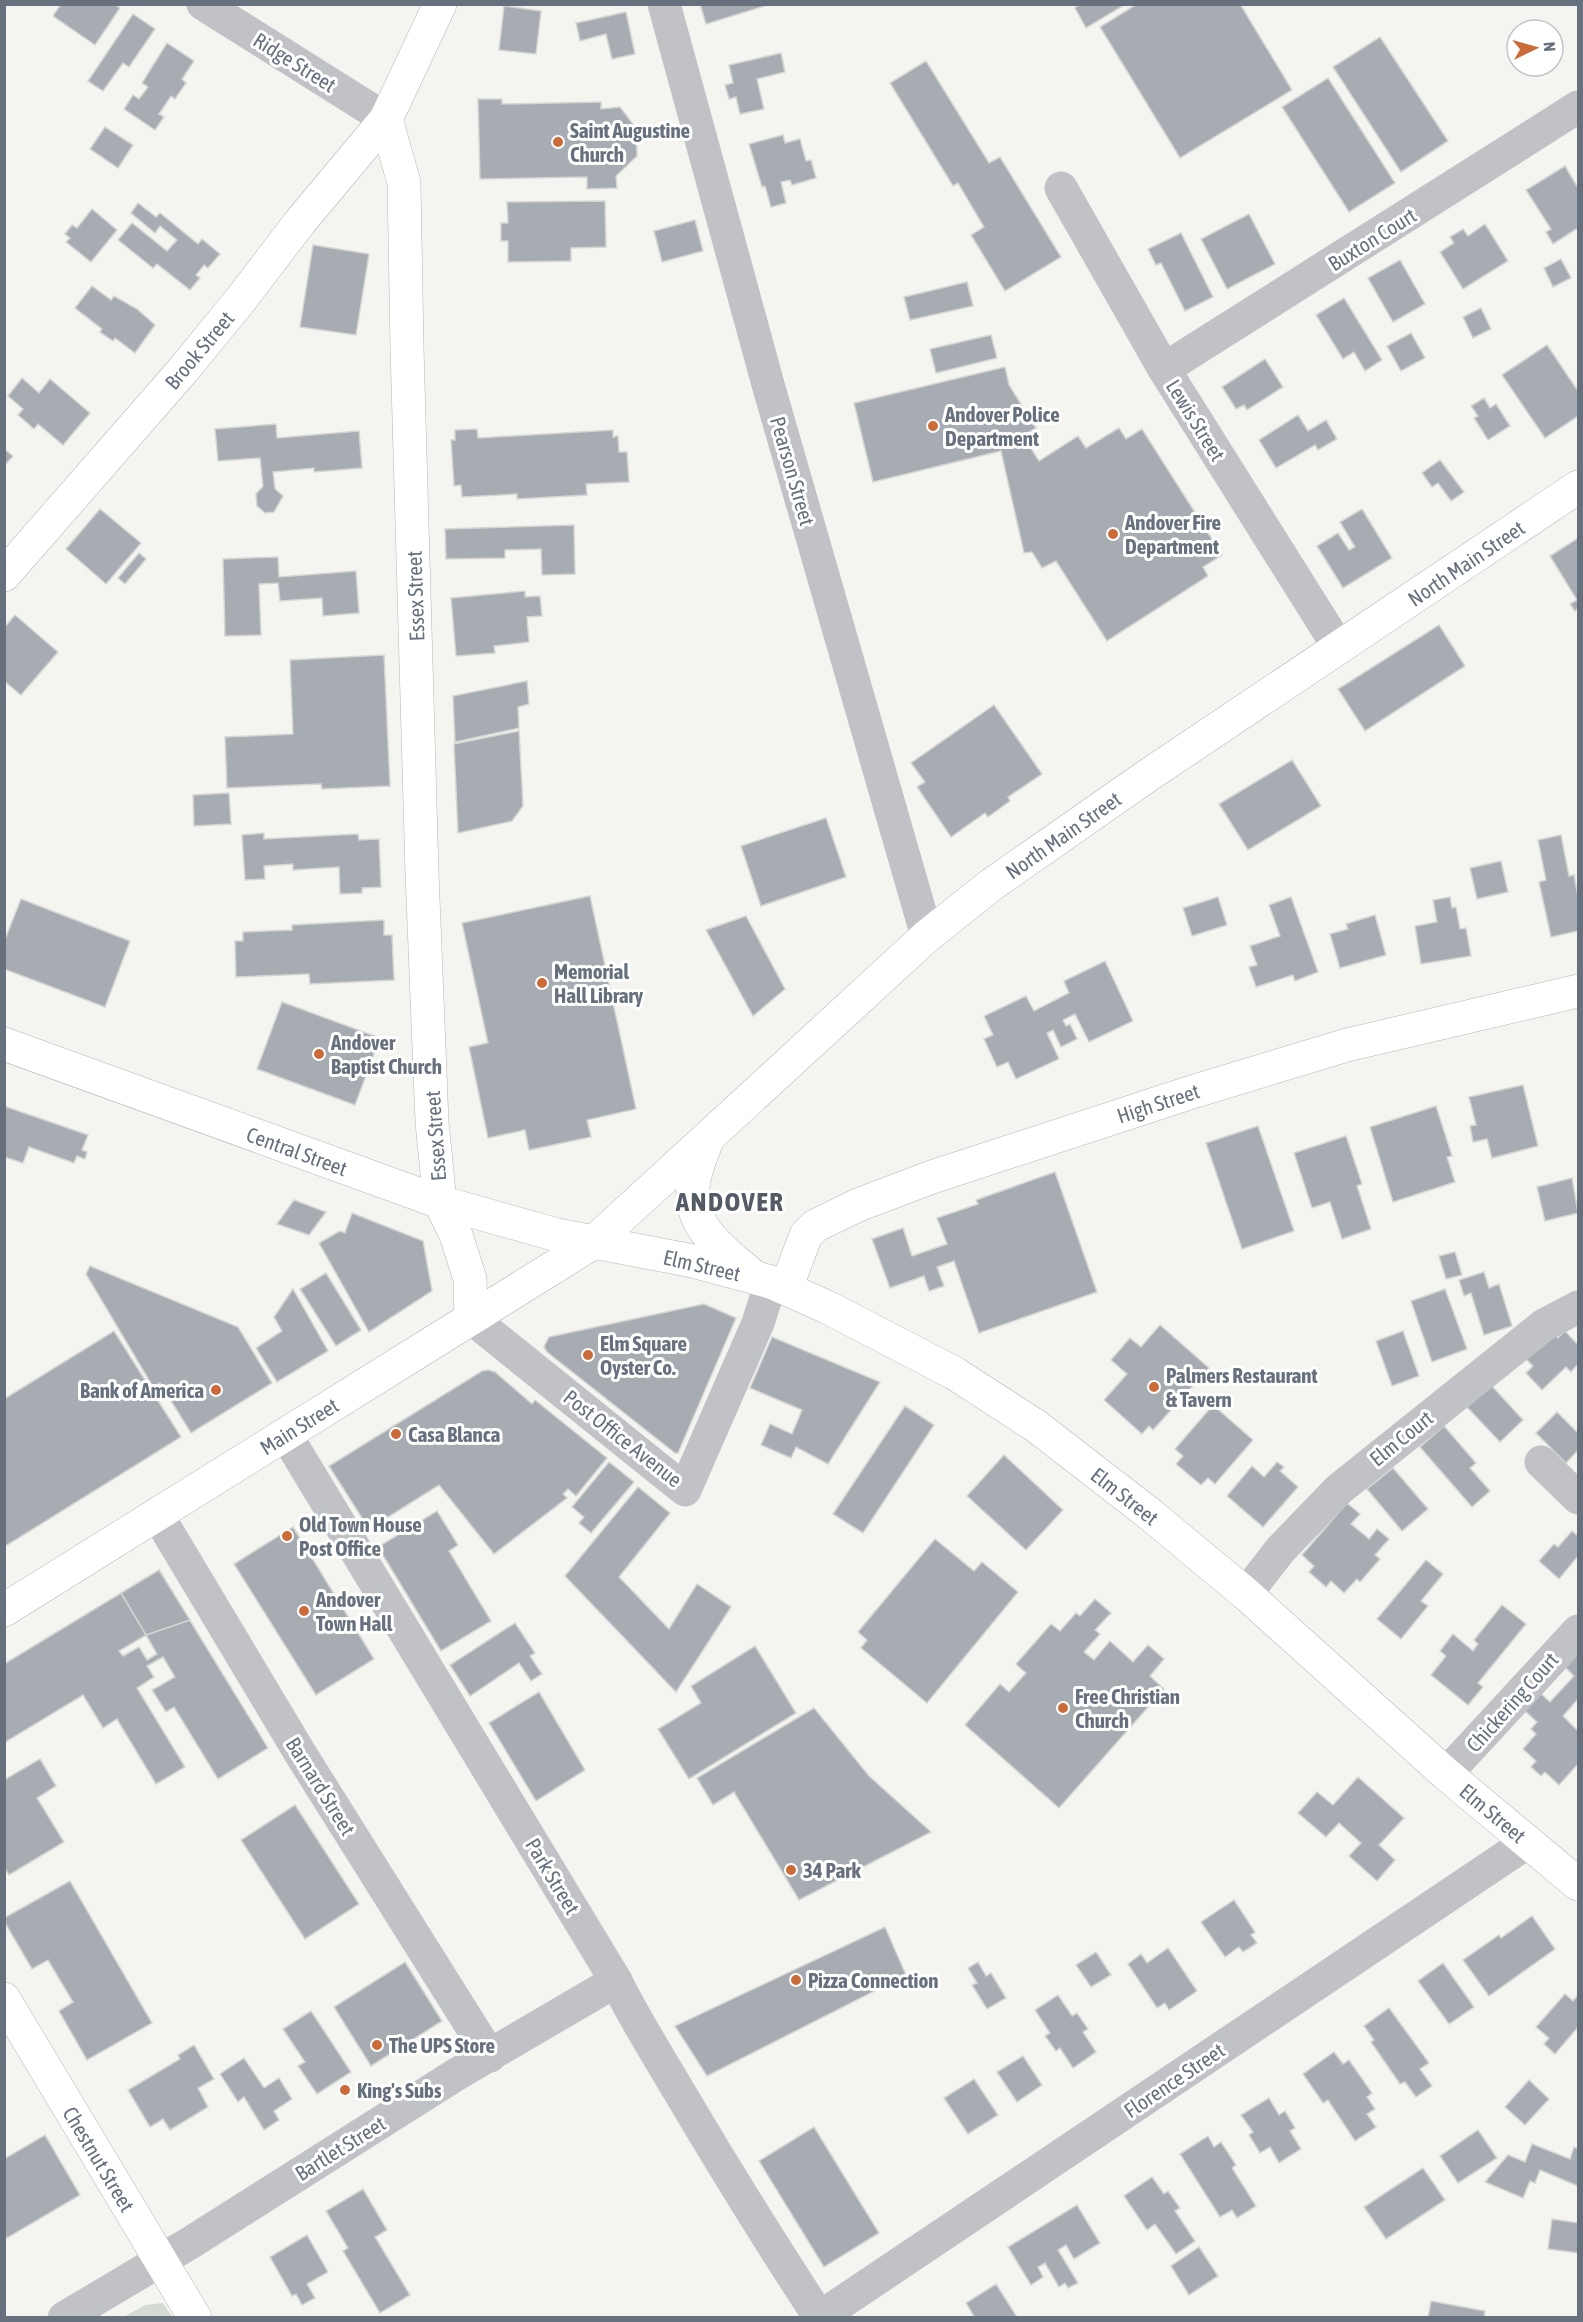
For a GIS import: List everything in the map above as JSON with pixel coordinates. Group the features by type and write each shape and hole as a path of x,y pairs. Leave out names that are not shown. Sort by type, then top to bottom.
{"main road":[{"path":"386,119 440,4"},
{"name":"Brook Street","path":"4,575 184,369 300,222 386,119"},
{"name":"Essex Street","path":"386,119 404,183 406,348 422,873 432,1122 440,1202"},
{"name":"North Main Street","path":"594,1242 927,936 991,885 1147,776 1578,487"},
{"name":"High Street","path":"770,1283 814,1226 858,1205 932,1177 1192,1092 1338,1048 1578,991"},
{"name":"Central Street","path":"4,1044 440,1202 556,1235 594,1242"},
{"path":"708,1138 692,1190 696,1218 710,1237 770,1283"},
{"path":"440,1202 456,1235 470,1279 471,1318"},
{"name":"Elm Street","path":"594,1242 693,1262 770,1283 954,1373 995,1397 1151,1515 1246,1594 1446,1774 1578,1884"},
{"name":"Main Street","path":"4,1610 594,1242"},
{"name":"Chestnut Street","path":"4,2000 195,2318"}],"street":[{"name":"Ridge Street","path":"204,4 386,119"},
{"name":"Pearson Street","path":"664,4 769,388 927,936"},
{"name":"Buxton Court","path":"1164,369 1578,107"},
{"name":"Lewis Street","path":"1061,188 1164,369 1339,648"},
{"name":"Post Office Avenue","path":"471,1318 685,1490 758,1323 770,1283"},
{"name":"Elm Court","path":"1246,1594 1281,1550 1338,1490 1544,1325 1578,1307"},
{"name":"Park Street","path":"286,1435 616,1981 630,2009 775,2251 820,2317"},
{"path":"1541,1462 1578,1498"},
{"name":"Barnard Street","path":"158,1514 300,1753 490,2055"},
{"name":"Chickering Court","path":"1446,1774 1578,1631"},
{"name":"Florence Street","path":"820,2317 1528,1842"},
{"name":"Bartlet Street","path":"64,2318 162,2260 457,2074 616,1981"}],"shaded area":[{"path":"163,2303 172,2317 124,2317 145,2305"}],"building":[{"path":"61,4 114,4 120,8 95,45 53,16"},
{"path":"700,4 768,4 768,5 706,24"},
{"path":"1080,4 1126,4 1086,28 1075,8"},
{"path":"1137,4 1240,4 1292,90 1180,158 1100,27"},
{"path":"504,6 541,11 536,54 499,50"},
{"path":"626,12 635,54 612,59 606,34 580,41 576,23"},
{"path":"133,14 155,29 129,67 123,63 103,91 88,81"},
{"path":"1380,37 1448,141 1401,172 1333,67"},
{"path":"167,43 194,61 182,79 186,83 175,99 171,96 159,114 164,117 155,130 124,109 133,95 139,99 148,87 142,83"},
{"path":"781,53 785,72 757,79 764,109 740,114 736,97 729,99 725,85 733,83 729,65"},
{"path":"926,61 989,163 1000,157 1061,257 1005,291 971,235 984,227 958,183 953,186 890,83"},
{"path":"1328,78 1395,183 1349,212 1282,107"},
{"name":"Saint Augustine Church","path":"478,99 502,99 502,104 601,102 601,109 620,107 636,128 637,156 616,176 617,188 587,189 587,177 480,179"},
{"path":"105,127 133,145 118,168 90,149"},
{"path":"783,135 785,143 800,139 806,161 811,160 816,178 792,185 790,180 781,182 786,203 771,207 765,186 762,187 749,144"},
{"path":"1565,166 1578,188 1578,228 1553,244 1546,232 1551,229 1526,190"},
{"path":"605,201 606,247 571,248 571,261 508,262 508,241 501,241 501,223 508,223 507,202"},
{"path":"138,203 156,217 160,213 198,244 202,239 220,254 208,268 204,265 196,275 200,278 190,290 157,264 153,268 118,240 132,223 167,251 177,240 160,226 155,233 131,213"},
{"path":"92,209 117,230 91,262 66,242 70,238 65,234 72,225 77,228"},
{"path":"1249,214 1275,264 1227,289 1201,239"},
{"path":"695,220 703,251 662,262 654,231"},
{"path":"1485,224 1508,261 1463,289 1440,252 1454,243 1450,237 1463,229 1468,236"},
{"path":"1181,233 1213,297 1185,311 1161,263 1156,265 1148,249"},
{"path":"313,245 369,254 356,335 300,327"},
{"path":"1561,259 1571,278 1553,287 1544,268"},
{"path":"1400,260 1425,304 1393,322 1368,278"},
{"path":"967,282 973,306 910,320 904,297"},
{"path":"92,286 111,300 114,296 137,309 155,325 135,353 115,338 113,341 100,332 102,329 75,308"},
{"path":"1344,298 1382,360 1365,371 1354,352 1343,359 1316,315"},
{"path":"1481,308 1491,329 1473,338 1463,317"},
{"path":"1411,333 1425,358 1401,371 1387,346"},
{"path":"991,335 997,358 936,373 930,349"},
{"path":"1547,345 1578,391 1578,416 1545,438 1502,375"},
{"path":"1265,359 1283,387 1247,410 1244,405 1236,409 1222,387"},
{"path":"1005,367 1009,385 1036,428 1023,436 1039,461 1078,436 1086,448 1119,428 1126,439 1142,429 1222,555 1203,567 1208,576 1107,641 1056,561 1042,568 1032,552 1024,553 1001,451 873,482 854,403"},
{"path":"22,378 39,393 50,379 90,413 63,445 38,424 34,429 18,415 23,409 8,396"},
{"path":"1484,398 1490,408 1496,404 1510,426 1488,440 1474,418 1478,416 1471,406"},
{"path":"1298,415 1308,431 1326,420 1337,439 1318,450 1315,445 1276,468 1259,440"},
{"path":"276,424 277,438 359,431 362,468 314,472 314,468 273,472 275,489 283,496 274,512 265,513 257,506 256,494 263,486 260,458 218,461 215,429"},
{"path":"477,429 478,438 613,430 613,437 618,436 619,452 627,452 629,482 586,484 587,495 517,499 517,494 462,497 461,485 454,486 451,440 455,440 455,430"},
{"path":"4,449 13,456 4,466"},
{"path":"1440,460 1464,492 1451,501 1438,483 1432,487 1422,473"},
{"path":"100,509 141,543 106,584 66,549"},
{"path":"1362,509 1392,558 1343,588 1317,546 1338,533 1349,550 1355,547 1340,522"},
{"path":"574,525 575,574 542,575 541,549 505,550 505,558 446,559 445,529"},
{"path":"1578,538 1578,608 1575,611 1570,604 1577,600 1550,556"},
{"path":"139,553 146,559 125,584 118,578"},
{"path":"278,557 279,577 356,571 359,613 323,616 322,598 280,601 278,583 259,584 261,635 225,636 223,559"},
{"path":"525,591 525,597 540,596 542,616 527,617 529,642 494,646 495,653 456,656 451,598"},
{"path":"15,615 58,652 21,695 4,681 4,628"},
{"path":"1439,625 1465,666 1365,731 1338,689"},
{"path":"384,655 390,786 322,789 321,784 227,788 225,737 293,734 290,660"},
{"path":"527,681 529,704 518,707 519,728 455,742 453,696"},
{"path":"994,705 1042,774 1008,797 1010,801 988,817 985,813 951,837 917,787 925,782 911,763"},
{"path":"519,731 523,806 512,821 458,833 454,744"},
{"path":"1292,760 1321,806 1248,850 1219,804"},
{"path":"229,793 231,824 194,826 193,795"},
{"path":"826,818 846,877 761,906 741,846"},
{"path":"264,833 264,839 358,834 359,840 379,839 381,887 362,888 362,893 340,894 339,867 293,870 293,864 264,866 265,879 245,880 242,835"},
{"path":"1561,835 1569,876 1574,875 1578,897 1578,931 1551,937 1539,882 1546,880 1538,840"},
{"path":"1501,861 1508,892 1477,899 1470,868"},
{"name":"Memorial Hall Library","path":"590,896 636,1109 587,1120 591,1137 529,1150 525,1130 488,1138 469,1047 488,1043 462,923"},
{"path":"1218,897 1227,925 1192,936 1183,908"},
{"path":"1291,897 1318,972 1295,981 1293,975 1256,987 1249,967 1257,965 1250,946 1280,936 1269,905"},
{"path":"1450,897 1452,908 1456,907 1460,929 1466,928 1471,956 1421,964 1415,926 1437,922 1433,900"},
{"path":"21,899 130,941 105,1007 4,969 4,942"},
{"path":"1375,915 1386,955 1340,968 1330,934 1348,929 1346,924"},
{"path":"746,916 785,989 753,1016 706,930"},
{"path":"384,920 384,935 392,935 394,980 310,984 309,974 236,977 235,941 243,941 243,932 292,930 292,925"},
{"path":"1105,961 1133,1021 1089,1042 1075,1014 1063,1020 1066,1026 1070,1024 1077,1039 1061,1047 1053,1030 1047,1033 1059,1059 1016,1079 1008,1062 997,1067 984,1039 993,1035 984,1016 1026,996 1034,1011 1069,993 1064,981"},
{"name":"Andover Baptist Church","path":"282,1002 380,1038 355,1105 257,1069"},
{"path":"1523,1085 1538,1146 1492,1158 1487,1139 1473,1142 1470,1126 1476,1125 1469,1097"},
{"path":"4,1106 88,1135 82,1150 87,1152 85,1159 77,1156 74,1163 29,1147 23,1163 4,1157"},
{"path":"1436,1106 1452,1156 1447,1157 1455,1182 1393,1202 1370,1127"},
{"path":"1258,1126 1294,1231 1242,1249 1206,1143"},
{"path":"1346,1136 1362,1184 1357,1186 1371,1229 1342,1239 1330,1202 1312,1208 1294,1153"},
{"path":"1055,1172 1097,1292 979,1333 954,1261 937,1267 944,1286 929,1291 924,1276 890,1288 872,1239 903,1228 912,1256 947,1244 937,1218 978,1204 976,1200"},
{"path":"1572,1178 1578,1213 1545,1221 1537,1187"},
{"path":"294,1200 326,1212 309,1235 277,1224"},
{"path":"352,1213 423,1241 432,1291 369,1332 319,1243 340,1231 345,1233"},
{"path":"1455,1252 1462,1275 1446,1279 1439,1256"},
{"path":"90,1266 238,1327 272,1383 191,1433 160,1383 153,1387 86,1274"},
{"path":"1484,1272 1489,1288 1499,1284 1512,1326 1484,1335 1471,1293 1464,1296 1459,1280"},
{"path":"326,1273 361,1330 336,1346 300,1289"},
{"path":"293,1289 328,1351 277,1382 256,1348 282,1331 274,1317"},
{"path":"1445,1289 1467,1349 1432,1362 1411,1301"},
{"path":"704,1304 736,1318 678,1453 675,1453 547,1352 544,1347 549,1337"},
{"name":"Palmers Restaurant & Tavern","path":"1160,1325 1209,1368 1153,1430 1149,1426 1142,1434 1104,1400 1127,1374 1111,1360 1130,1338 1141,1347"},
{"path":"114,1331 181,1437 4,1547 4,1399"},
{"path":"1403,1331 1419,1376 1392,1386 1376,1341"},
{"path":"1551,1331 1558,1338 1565,1331 1578,1345 1578,1364 1571,1372 1566,1367 1542,1390 1526,1373 1533,1366 1524,1357"},
{"path":"772,1337 880,1382 828,1464 796,1447 791,1458 761,1445 770,1424 792,1434 802,1410 750,1388"},
{"path":"482,1371 495,1372 532,1404 535,1400 607,1458 576,1496 568,1489 563,1494 567,1498 494,1554 439,1485 369,1529 329,1466"},
{"path":"1491,1385 1523,1420 1500,1442 1467,1407"},
{"path":"1213,1405 1253,1440 1215,1484 1208,1478 1201,1485 1176,1464 1183,1456 1175,1449"},
{"path":"905,1406 934,1425 863,1533 833,1514"},
{"path":"1557,1412 1578,1433 1578,1450 1566,1463 1536,1433"},
{"path":"1444,1426 1476,1463 1470,1468 1490,1491 1472,1507 1420,1447"},
{"path":"1004,1455 1063,1510 1026,1550 967,1496"},
{"path":"609,1462 634,1482 591,1533 579,1523 584,1517 572,1507"},
{"path":"1277,1462 1284,1467 1280,1471 1298,1487 1263,1527 1227,1496 1252,1466 1264,1477"},
{"path":"1393,1468 1428,1509 1402,1531 1367,1489"},
{"path":"638,1487 670,1513 619,1577 669,1629 697,1584 731,1607 676,1692 565,1576"},
{"path":"1347,1503 1360,1514 1351,1524 1369,1539 1377,1529 1389,1539 1375,1555 1380,1559 1360,1582 1357,1579 1344,1593 1331,1581 1326,1587 1309,1572 1314,1566 1302,1555"},
{"path":"437,1511 458,1545 449,1551 491,1621 441,1651 378,1547"},
{"name":"Andover Town Hall","path":"293,1527 374,1659 316,1695 234,1564"},
{"path":"1572,1531 1578,1536 1578,1556 1559,1579 1539,1561 1554,1544 1558,1547"},
{"path":"935,1539 974,1571 982,1562 1018,1592 927,1703 861,1648 867,1640 858,1632"},
{"path":"1426,1560 1443,1574 1421,1601 1428,1606 1401,1639 1377,1619"},
{"path":"159,1570 268,1748 218,1779 174,1707 166,1712 152,1690 175,1677 163,1657 147,1666 154,1677 137,1688 185,1767 156,1784 117,1719 103,1728 83,1695 4,1743 4,1664","holes":["146,1635 157,1654 147,1660 139,1647 123,1656 119,1651"]},
{"path":"159,1570 190,1620 146,1635 121,1593"},
{"name":"Free Christian Church","path":"1095,1599 1111,1613 1095,1630 1100,1634 1084,1652 1094,1660 1110,1641 1133,1662 1148,1645 1164,1659 1150,1676 1164,1689 1059,1808 965,1725 1000,1684 1009,1692 1026,1673 1016,1664 1051,1624 1060,1631 1076,1613 1080,1616"},
{"path":"1502,1605 1526,1624 1478,1683 1483,1687 1468,1705 1431,1675 1446,1656 1440,1651 1453,1634 1473,1651 1478,1644 1474,1640"},
{"path":"515,1623 535,1653 530,1656 542,1674 531,1681 519,1663 470,1696 450,1665"},
{"path":"1578,1642 1578,1699 1563,1716 1578,1731 1578,1764 1559,1785 1545,1772 1541,1776 1531,1767 1536,1761 1523,1749 1536,1734 1531,1729 1537,1722 1524,1710 1539,1692 1550,1702 1574,1676 1560,1662"},
{"path":"755,1646 796,1713 689,1779 658,1729 701,1703 691,1686"},
{"path":"539,1692 585,1770 536,1801 489,1723"},
{"path":"814,1708 869,1776 931,1832 799,1900 734,1792 713,1805 697,1778"},
{"path":"40,1759 56,1786 37,1798 64,1842 9,1875 4,1867 4,1780"},
{"path":"1358,1777 1404,1818 1379,1845 1395,1860 1377,1881 1349,1856 1361,1843 1339,1823 1326,1837 1298,1813 1317,1792 1333,1805"},
{"path":"295,1805 359,1904 305,1939 241,1840"},
{"path":"70,1881 152,2023 87,2060 59,2011 73,2002 48,1960 32,1969 4,1921 4,1918"},
{"path":"1234,1900 1255,1932 1251,1935 1257,1943 1243,1952 1239,1947 1225,1957 1201,1922"},
{"path":"1532,1916 1555,1949 1489,1996 1463,1960 1499,1935 1501,1938"},
{"path":"885,1927 906,1975 707,2076 675,2026"},
{"path":"1168,1948 1197,1991 1169,2010 1165,2003 1157,2008 1128,1964 1141,1954 1147,1963"},
{"path":"1096,1952 1111,1975 1091,1987 1076,1965"},
{"path":"405,1962 442,2021 371,2066 334,2007"},
{"path":"978,1962 986,1976 991,1973 1006,1998 987,2009 972,1985 977,1983 968,1968"},
{"path":"1443,1963 1474,2007 1449,2024 1418,1981"},
{"path":"1565,1994 1573,2001 1578,1995 1578,2027 1555,2054 1544,2044 1549,2038 1536,2027"},
{"path":"1058,1995 1072,2016 1077,2013 1088,2029 1083,2032 1096,2052 1073,2068 1060,2048 1056,2051 1045,2036 1050,2033 1035,2010"},
{"path":"1389,2008 1429,2063 1420,2069 1432,2086 1416,2097 1405,2082 1400,2084 1371,2042 1374,2040 1364,2026"},
{"path":"311,2011 351,2072 317,2094 298,2066 305,2062 283,2029"},
{"path":"194,2045 214,2079 198,2088 208,2107 170,2130 163,2119 150,2127 128,2090 180,2059 178,2055"},
{"path":"1334,2052 1343,2064 1349,2060 1372,2093 1367,2097 1375,2109 1367,2114 1376,2127 1355,2141 1328,2100 1323,2103 1303,2074"},
{"path":"1023,2056 1042,2085 1017,2102 997,2072"},
{"path":"244,2058 264,2088 279,2078 292,2099 274,2111 279,2120 264,2130 244,2097 238,2102 220,2074"},
{"path":"974,2079 998,2115 968,2134 944,2098"},
{"path":"1529,2080 1549,2099 1525,2125 1505,2107"},
{"path":"1269,2098 1279,2115 1285,2111 1295,2128 1290,2131 1301,2149 1279,2163 1270,2147 1260,2153 1249,2135 1253,2132 1241,2115"},
{"path":"814,2127 879,2233 824,2267 759,2161"},
{"path":"1478,2130 1497,2158 1458,2183 1440,2156"},
{"path":"45,2135 80,2195 7,2238 4,2234 4,2159"},
{"path":"1208,2136 1214,2147 1221,2142 1236,2165 1232,2168 1256,2206 1237,2218 1232,2210 1220,2217 1180,2154"},
{"path":"1532,2144 1570,2159 1574,2147 1578,2149 1578,2186 1540,2170 1535,2183 1530,2181 1523,2198 1485,2182 1508,2155 1525,2162"},
{"path":"1423,2168 1445,2200 1386,2239 1364,2207"},
{"path":"1152,2177 1164,2194 1168,2191 1180,2208 1175,2211 1195,2241 1176,2254 1155,2224 1147,2230 1124,2196"},
{"path":"363,2189 387,2230 375,2237 410,2295 380,2313 343,2251 348,2248 326,2211"},
{"path":"1077,2205 1100,2243 1074,2259 1066,2245 1058,2250 1078,2283 1068,2288 1065,2283 1059,2287 1045,2263 1038,2267 1043,2277 1031,2285 1008,2247"},
{"path":"1552,2219 1578,2223 1578,2253 1548,2249"},
{"path":"307,2235 328,2272 307,2284 315,2298 302,2305 296,2294 292,2296 270,2257"},
{"path":"1199,2247 1218,2276 1189,2295 1171,2266"},
{"path":"996,2284 1017,2317 975,2318 966,2303"},
{"path":"1431,2301 1485,2311 1484,2318 1428,2318"}],"place":[{"name":"Saint Augustine Church","path":"558,142"},
{"name":"Andover Police Department","path":"933,426"},
{"name":"Andover Fire Department","path":"1113,534"},
{"name":"Memorial Hall Library","path":"542,983"},
{"name":"Andover Baptist Church","path":"319,1054"},
{"name":"Elm Square Oyster Co.","path":"588,1355"},
{"name":"Palmers Restaurant & Tavern","path":"1154,1387"},
{"name":"Bank of America","path":"216,1390"},
{"name":"Casa Blanca","path":"396,1434"},
{"name":"Old Town House Post Office","path":"287,1536"},
{"name":"Andover Town Hall","path":"304,1611"},
{"name":"Free Christian Church","path":"1063,1708"},
{"name":"34 Park","path":"791,1870"},
{"name":"Pizza Connection","path":"796,1980"},
{"name":"The UPS Store","path":"377,2045"},
{"name":"King's Subs","path":"345,2090"}],"district":[{"name":"ANDOVER","path":"730,1201"}]}
